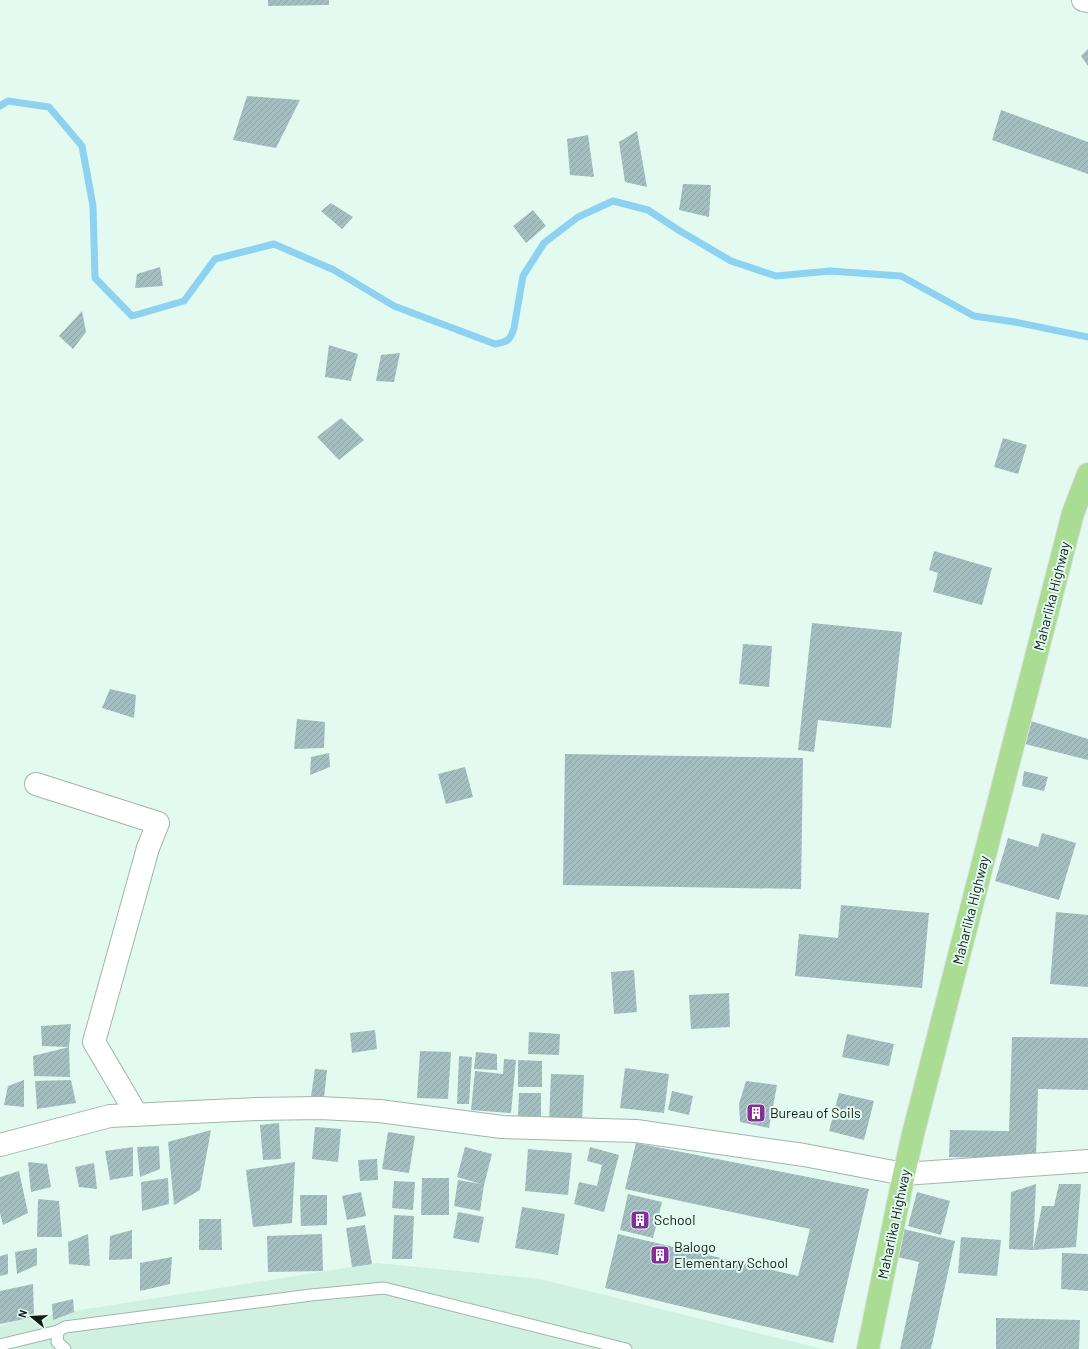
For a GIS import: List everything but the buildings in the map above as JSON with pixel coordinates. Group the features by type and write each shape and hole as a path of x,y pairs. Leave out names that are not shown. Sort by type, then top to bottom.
{"main road":[{"name":"Maharlika Highway","path":"868,1349 904,1174 1073,513 1088,474"}],"street":[{"path":"1083,0 1088,1"},
{"path":"36,784 158,823 148,848 94,1042 138,1115"},
{"path":"0,1145 110,1116 257,1109 320,1108 379,1112 502,1127 636,1131 804,1155 904,1174 1088,1161"}],"lane":[{"path":"0,1345 58,1331 65,1327 311,1295 384,1288 626,1349"},
{"path":"58,1331 57,1342 65,1349"}],"shaded area":[{"path":"377,1263 540,1279 823,1349 0,1349 0,1326 17,1320"}],"waterway":[{"path":"0,106 8,101 49,107 82,146 93,206 95,278 132,316 184,301 215,259 274,244 334,270 394,306 495,344 508,340 511,336 514,328 523,276 544,243 578,217 613,201 648,210 731,261 776,276 830,271 901,276 974,316 1015,322 1088,337"}],"place":[{"name":"Bureau of Soils","path":"756,1113"},
{"name":"School","path":"640,1220"},
{"name":"Balogo Elementary School","path":"660,1255"}]}
